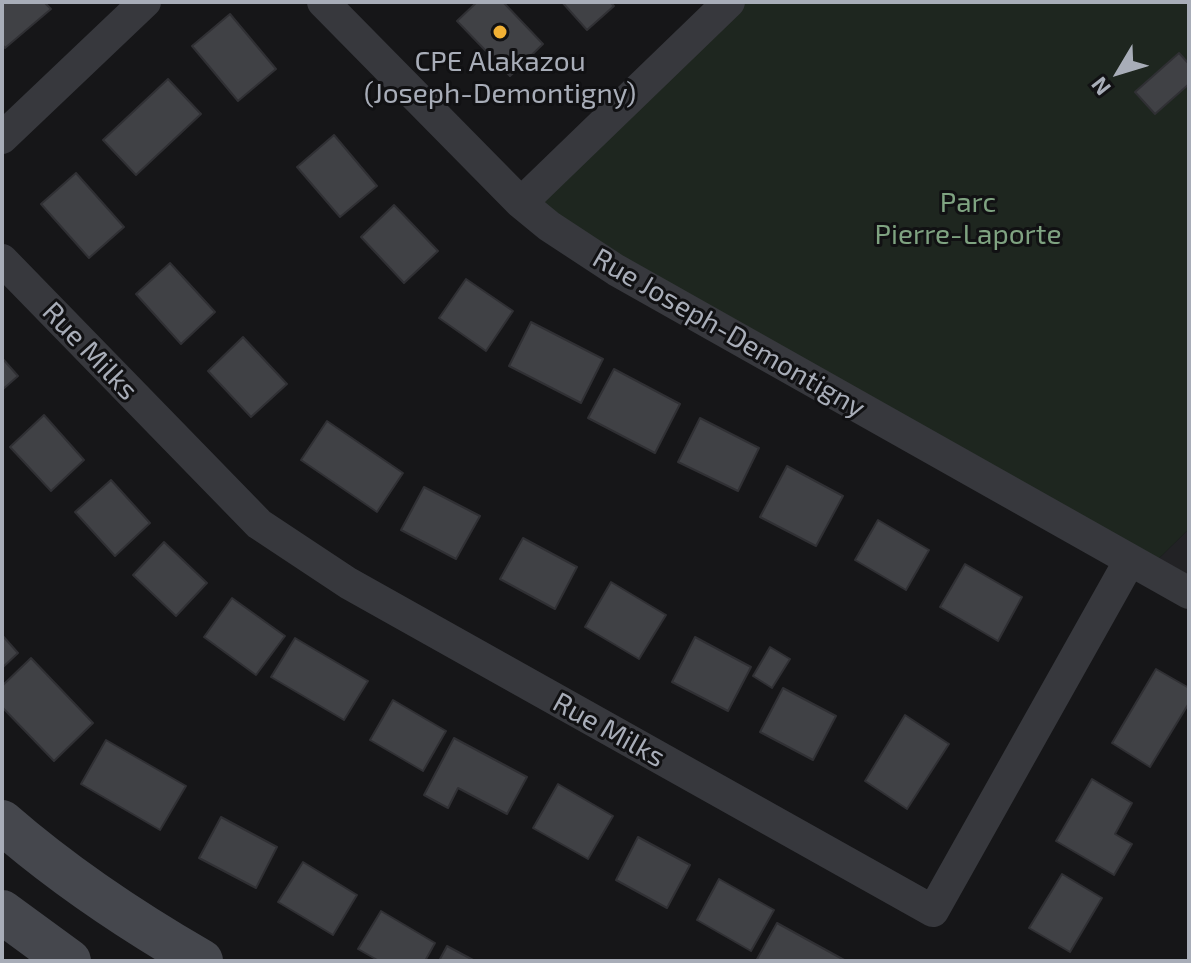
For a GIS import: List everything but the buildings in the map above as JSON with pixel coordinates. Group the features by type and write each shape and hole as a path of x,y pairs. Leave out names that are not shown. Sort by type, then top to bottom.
{"main road":[{"path":"2,822 59,870 135,922 201,961"},
{"path":"2,912 69,961"}],"street":[{"path":"2,138 145,2"},
{"name":"Rue Joseph-Demontigny","path":"323,2 521,203 549,226 616,270 1189,593"},
{"path":"521,203 729,2"},
{"name":"Rue Milks","path":"2,260 231,498 286,545 337,577 933,911 1130,560"}],"shaded area":[{"path":"1189,529 1189,593 1148,569"}],"green space":[{"name":"Parc Pierre-Laporte","path":"729,2 1189,2 1189,529 1148,569 521,203"}],"place":[{"name":"CPE Alakazou (Joseph-Demontigny)","path":"500,32"}]}
